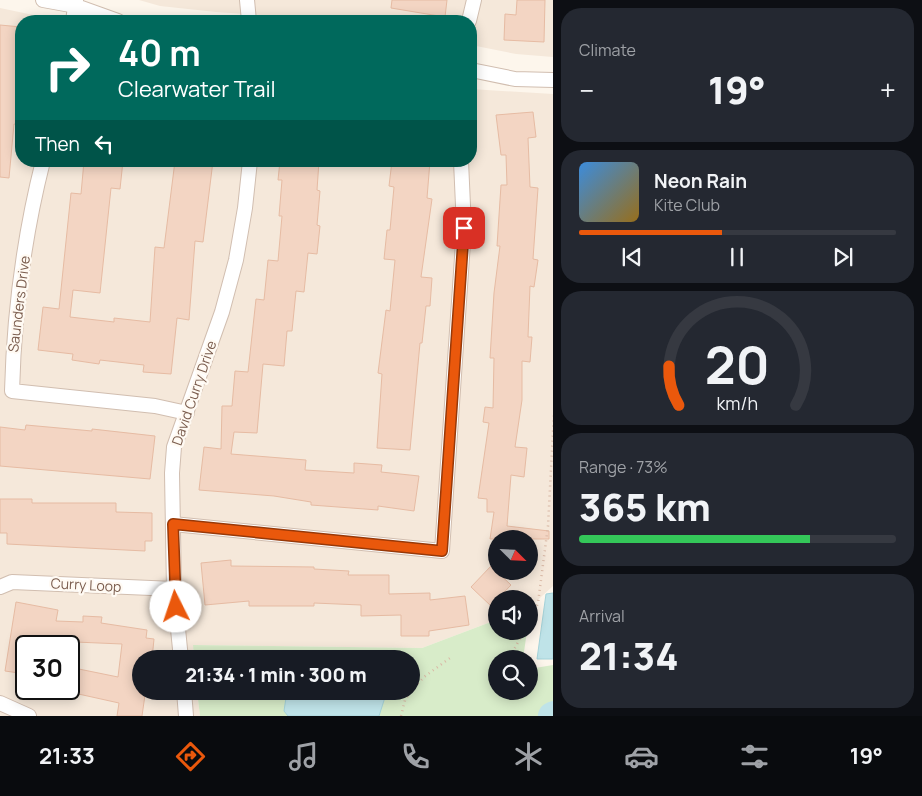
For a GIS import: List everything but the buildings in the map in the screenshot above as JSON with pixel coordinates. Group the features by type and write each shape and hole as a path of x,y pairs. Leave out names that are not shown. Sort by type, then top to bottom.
{"street":[{"path":"44,0 76,3 104,15"},
{"path":"248,0 249,15"},
{"path":"470,15 474,0"},
{"path":"477,71 515,79 553,80"},
{"name":"Saunders Drive","path":"41,167 21,274 13,332 12,391 155,406 187,413"},
{"name":"David Curry Drive","path":"180,650 174,589 172,473 174,447 222,312 236,260 245,208 249,167"},
{"path":"173,524 442,551 464,228 461,167"},
{"name":"Curry Loop","path":"0,587 12,582 174,589"},
{"path":"185,700 186,716"},
{"path":"0,703 29,716"}],"path":[{"path":"538,603 548,526 553,413"},
{"path":"420,681 450,658"},
{"path":"401,716 405,700"}],"shaded area":[{"path":"139,0 553,0 553,57 516,54 477,46 477,15 261,15 160,6"},
{"path":"0,8 33,15 15,15 15,167 477,167 477,89 553,94 553,586 538,600 538,590 488,590 488,623 422,648 193,645 193,650 132,650 132,700 198,700 200,716 0,716"}],"green space":[{"path":"488,623 488,640 526,640 524,650 488,650 488,700 538,700 538,668 553,665 553,716 200,716 198,700 420,700 420,650 193,650 193,645 422,648"}],"water":[{"path":"553,593 553,659 538,659 538,652 546,594"},
{"path":"286,700 384,700 379,716 288,716 284,711"}],"route":[{"path":"176,607 173,524 442,551 464,228"}]}
